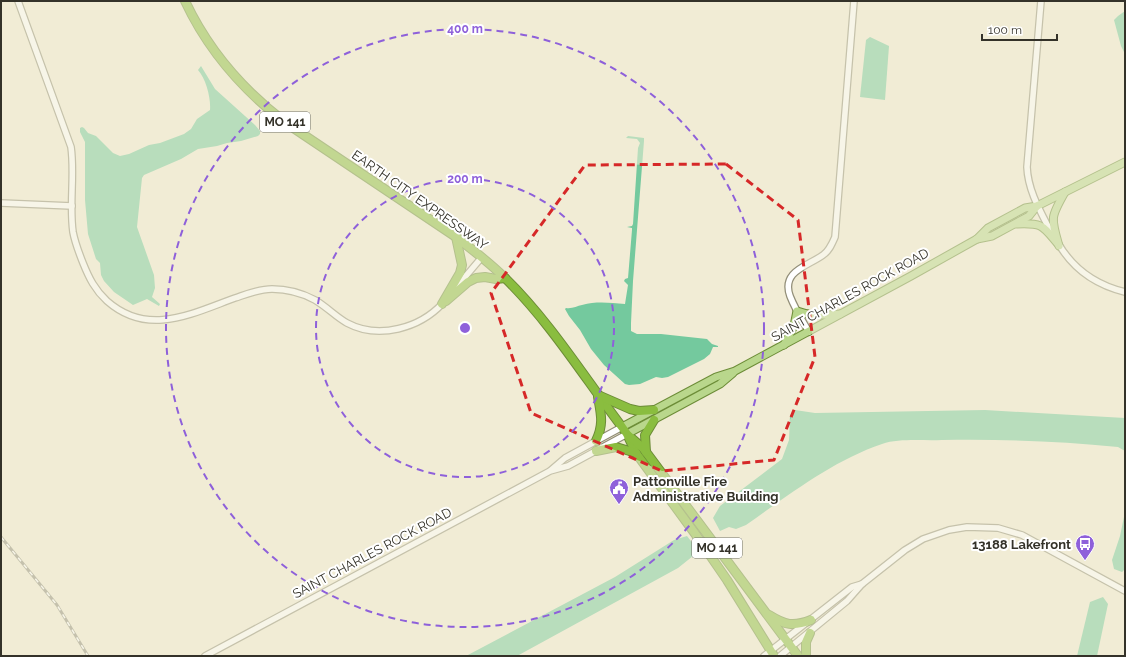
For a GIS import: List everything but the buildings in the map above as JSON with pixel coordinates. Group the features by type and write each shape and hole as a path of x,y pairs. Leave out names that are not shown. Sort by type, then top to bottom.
{"highway":[{"name":"EARTH CITY EXPRESSWAY","path":"185,1 215,52 233,75 264,106 456,237 482,257 505,278 547,325 622,427 636,453 717,564 773,653"},
{"path":"442,304 460,273 462,265 456,237"},
{"path":"442,304 468,282 476,278 505,278"},
{"path":"597,394 630,409 639,411 654,410"},
{"path":"596,441 602,421 597,394"},
{"path":"646,452 645,435 654,420"},
{"name":"EARTH CITY EXPRESSWAY","path":"627,434 643,448 798,656"},
{"path":"596,451 616,447 636,453"},
{"path":"765,613 788,624 795,625 811,620"},
{"path":"806,656 806,642 810,633"}],"main road":[{"name":"SAINT CHARLES ROCK ROAD","path":"622,427 716,377 735,371 844,313 977,239 992,226 1025,208 1037,206 1125,162"},
{"path":"1059,246 1053,217 1066,192"},
{"name":"SAINT CHARLES ROCK ROAD","path":"977,239 992,236 1029,216 1037,206"},
{"path":"1014,224 1034,224 1043,227 1059,246"},
{"path":"784,345 792,331 797,311 810,316 844,313"},
{"name":"SAINT CHARLES ROCK ROAD","path":"627,434 720,384 735,371"}],"street":[{"path":"18,1 71,147 73,159 73,232 77,246 91,281 96,289 120,310 138,318 156,321 169,320 191,314 256,290 285,289 301,293 316,300 340,319 358,328 389,331 403,328 423,320 442,304 482,257"},
{"path":"809,332 797,311 788,290 793,274 807,263 824,255 835,238 854,1"},
{"path":"1041,1 1027,167 1028,178 1037,206 1059,246 1075,265 1090,278 1106,286 1125,292"},
{"path":"1,203 72,206"},
{"name":"SAINT CHARLES ROCK ROAD","path":"550,471 565,458 622,427"},
{"name":"SAINT CHARLES ROCK ROAD","path":"205,656 550,471 568,466 627,434"},
{"path":"780,656 810,633 847,601 862,584 914,544 923,539 949,530 967,527 998,528 1022,535 1125,591"},
{"path":"764,656 773,653 785,640 852,587 862,584"}],"highlighted area":[{"path":"726,164 798,220 815,357 774,460 662,471 531,413 491,293 585,165"}],"shaded area":[{"path":"1125,11 1125,54 1121,46 1114,20"},
{"path":"870,37 889,46 885,100 860,97 866,40"},
{"path":"201,66 215,89 255,125 260,131 260,134 241,141 198,149 181,159 144,175 142,178 137,227 154,275 155,288 152,297 160,304 159,306 147,299 133,305 114,292 104,281 101,275 100,263 96,259 88,234 85,200 85,142 80,132 80,128 84,128 88,133 96,136 113,153 120,156 184,134 191,129 197,119 210,110 210,100 207,89 198,70"},
{"path":"628,136 644,138 633,281 631,331 637,334 661,334 707,339 712,344 718,346 713,347 710,354 704,359 668,377 656,377 640,384 629,385 625,384 604,365 591,349 565,309 593,303 625,304 628,285 624,281 628,278 632,230 632,228 627,227 632,226 633,224 638,148 640,143 637,139 626,138"},
{"path":"795,410 815,413 985,410 1125,418 1125,451 1118,447 1030,441 912,440 889,442 864,451 828,469 746,525 736,529 729,527 720,531 713,518 720,506 782,459 789,440 790,416"},
{"path":"1125,512 1125,569 1122,572 1114,569 1112,560 1120,536"},
{"path":"687,536 694,545 693,556 678,568 517,656 466,656 615,577 674,540"},
{"path":"1103,597 1108,604 1097,656 1077,656 1090,602"}],"railway":[{"path":"1,537 57,605 88,656"}],"place":[{"name":"Pattonville Fire Administrative Building","path":"619,505"},
{"name":"13188 Lakefront","path":"1085,561"}]}
